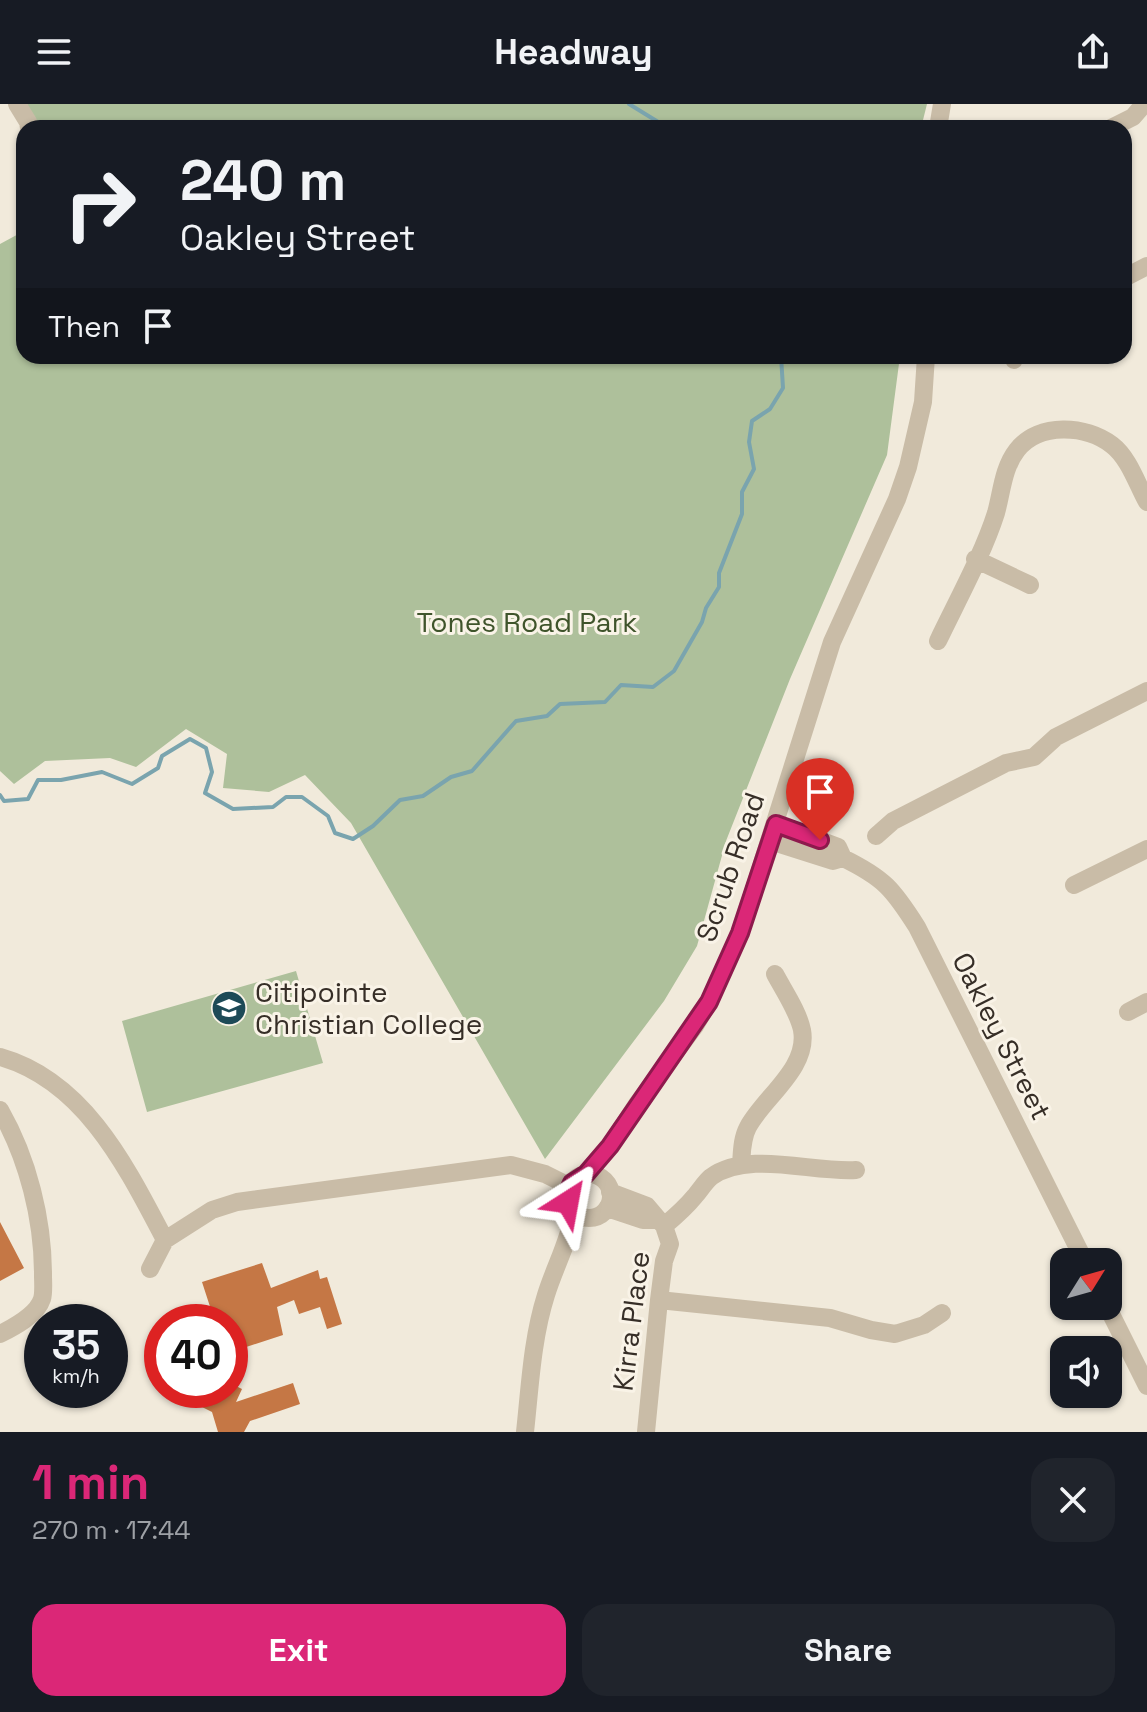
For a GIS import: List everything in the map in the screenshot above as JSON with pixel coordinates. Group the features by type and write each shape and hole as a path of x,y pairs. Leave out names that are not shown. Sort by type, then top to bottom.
{"street":[{"path":"1127,120 1144,104"},
{"name":"Scrub Road","path":"601,1188 610,1146 709,1002 740,933 832,642 897,499 908,467 923,402 925,364"},
{"path":"938,641 995,514 1008,463 1019,447 1044,431 1081,432 1112,445 1126,462 1147,502"},
{"path":"975,559 1030,585"},
{"path":"876,836 893,821 1006,763 1034,757 1056,737 1147,691"},
{"name":"Oakley Street","path":"773,832 838,847 843,858 874,873 889,886 917,927 1078,1248"},
{"path":"1074,885 1147,849"},
{"path":"741,1164 747,1128 795,1064 802,1049 803,1033 798,1018 775,974"},
{"path":"1128,1012 1147,1002"},
{"path":"0,1057 56,1085 80,1107 119,1156 165,1240"},
{"path":"0,1110 17,1144 43,1234 42,1300 28,1316 0,1334"},
{"path":"662,1223 681,1213 708,1179 741,1164 835,1172 856,1170"},
{"path":"150,1269 165,1240 212,1210 237,1202 511,1165 530,1169 569,1186"},
{"path":"574,1180 601,1188 600,1215 582,1215 568,1202 569,1186 574,1180"},
{"name":"Kirra Place","path":"601,1188 647,1206 662,1223 670,1244 664,1261 659,1300 646,1432"},
{"path":"525,1432 543,1308 569,1238 582,1215"},
{"path":"659,1300 830,1318 895,1334 924,1325 942,1313"},
{"path":"1114,1320 1147,1386"}],"green space":[{"path":"26,104 927,104 923,120 35,120"},
{"name":"Tones Road Park","path":"16,235 16,364 899,364 887,455 790,679 726,841 697,946 664,1001 545,1159 351,823 305,775 269,792 223,788 227,754 186,729 136,767 110,758 45,761 14,784 0,771 0,244"},
{"path":"296,971 323,1063 147,1112 122,1021"}],"building":[{"path":"0,1222 24,1268 0,1281"},
{"path":"262,1263 271,1288 318,1270 320,1279 327,1277 342,1324 327,1329 320,1307 299,1314 294,1300 277,1307 283,1335 248,1346 248,1304 209,1304 202,1282"},
{"path":"293,1383 300,1404 250,1421 244,1432 218,1432 212,1412 204,1408 248,1408 248,1398"}],"waterway":[{"path":"629,104 655,120"},
{"path":"0,795 4,801 28,799 38,780 61,780 102,772 132,784 158,768 162,756 190,739 206,748 212,772 205,793 233,809 273,807 286,797 302,797 328,816 335,833 353,839 373,826 400,800 423,796 451,777 472,771 516,721 547,716 560,704 605,702 621,685 653,687 674,671 719,587 719,573 742,514 742,492 754,469 749,442 752,421 770,409 783,388 782,364"}],"place":[{"name":"Citipointe Christian College","path":"229,1008"}],"route":[{"path":"568,1202 569,1186 586,1174 610,1146 709,1002 740,933 776,824 820,840"}]}
